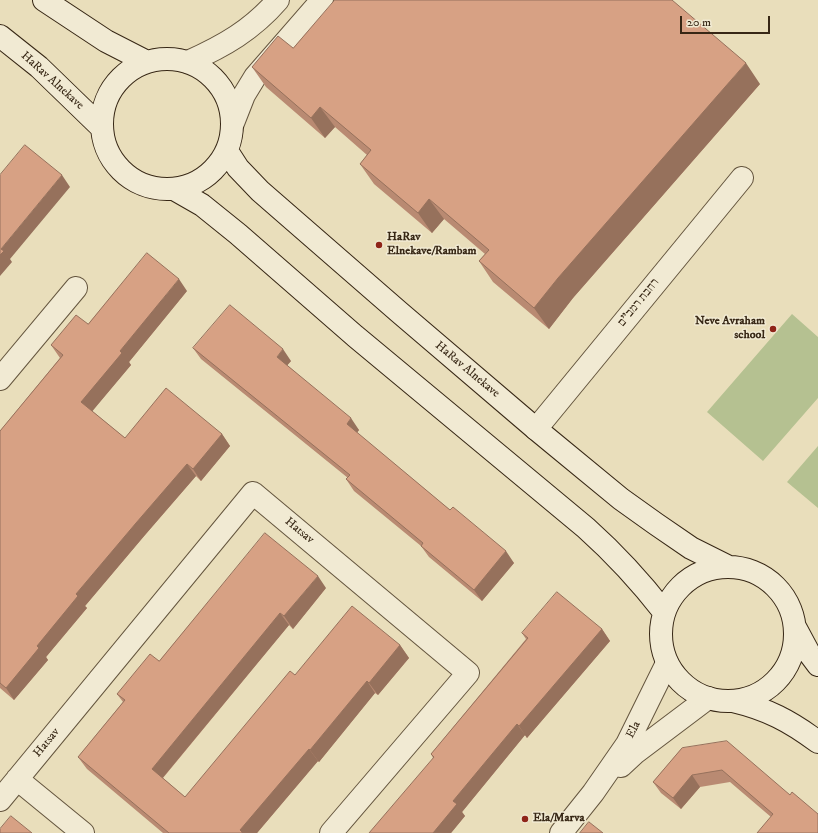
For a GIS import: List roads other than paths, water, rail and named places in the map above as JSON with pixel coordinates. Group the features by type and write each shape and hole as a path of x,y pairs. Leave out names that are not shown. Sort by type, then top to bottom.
{"main road":[{"path":"44,0 106,41 147,62"},
{"path":"188,62 215,50 243,34 278,0"},
{"path":"232,123 244,95 255,77 322,0"},
{"name":"HaRav Alnekave","path":"0,36 39,67 102,128"},
{"path":"172,58 188,62 202,69 215,79 224,92 230,107 232,123 231,138 227,151 218,166 205,177 190,185 174,189 157,188 141,183 127,175 114,162 106,146 102,128 103,110 108,95 117,81 128,71 147,62 157,59 172,58"},
{"name":"HaRav Alnekave","path":"227,151 238,168 260,191 404,318 621,499 691,548 726,566"},
{"name":"רחבת רמב\"ם","path":"536,428 742,178"},
{"path":"174,189 202,205 355,336 586,528 613,552 641,582 664,612"},
{"path":"0,379 76,288"},
{"name":"Hatsav","path":"0,800 253,493 468,673 331,833"},
{"path":"732,701 753,697 763,692 780,678 791,659 796,639 791,608 773,583 756,572 726,566 706,570 688,579 673,594 664,612 661,632 663,653 667,663 679,680 698,694 708,698 755,706 775,714 818,742"},
{"path":"795,627 809,653 818,665"},
{"name":"Ela","path":"561,833 593,793 627,744 667,663"},
{"name":"Ela","path":"593,793 635,753 708,698"},
{"path":"17,779 83,833"}],"place":[{"name":"HaRav Elnekave/Rambam","path":"379,245"},
{"name":"Neve Avraham school","path":"773,329"},
{"name":"Ela/Marva","path":"525,819"}]}
